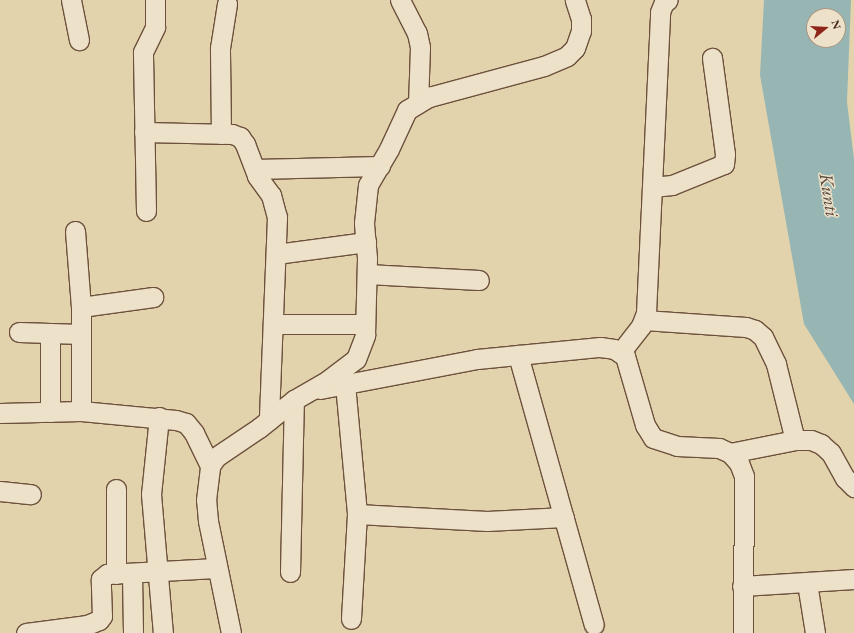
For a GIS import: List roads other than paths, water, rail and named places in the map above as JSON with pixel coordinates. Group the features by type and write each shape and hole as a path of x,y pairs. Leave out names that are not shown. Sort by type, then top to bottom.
{"street":[{"path":"71,0 79,40"},
{"path":"146,211 143,52 155,27 155,0"},
{"path":"400,0 417,33 420,47 418,103"},
{"path":"230,633 216,568 206,500 210,466 216,457 269,420 301,395 356,359 365,335 367,274 364,222 368,185 380,166 407,110 429,97 544,66 566,56 575,48 581,32 581,19 575,0"},
{"path":"620,353 644,320 648,294 660,12 664,1"},
{"path":"221,134 220,48 228,4"},
{"path":"653,187 672,185 724,164 726,154 712,58"},
{"path":"144,132 221,134 240,137 255,169 275,205 276,254 269,420"},
{"path":"255,169 380,166"},
{"path":"74,231 81,307 80,411"},
{"path":"276,254 366,242"},
{"path":"367,274 480,280"},
{"path":"81,307 153,297"},
{"path":"644,320 746,327 755,330 763,337 776,364 795,440"},
{"path":"274,324 365,324"},
{"path":"19,332 81,334"},
{"path":"50,333 50,412"},
{"path":"301,395 345,384 454,363 600,347 614,349 625,356 645,425 653,438 677,446 719,448 730,453 740,463 744,476 742,586 743,633"},
{"path":"518,355 594,625"},
{"path":"345,384 357,514 351,619"},
{"path":"290,572 301,395"},
{"path":"0,413 80,411 159,417 186,423 194,433 210,466"},
{"path":"159,417 151,494 163,633"},
{"path":"730,453 795,440 811,440 821,444 831,453 845,478 854,487"},
{"path":"116,489 124,574 133,633"},
{"path":"0,491 31,494"},
{"path":"357,514 487,521 564,518"},
{"path":"26,633 87,625 99,620 102,616 101,579 107,574 158,573 216,568"},
{"path":"742,586 854,579"},
{"path":"806,583 816,633"}],"water":[{"name":"Kunti","path":"764,0 851,0 847,102 854,159 854,404 804,324 760,75"}]}
